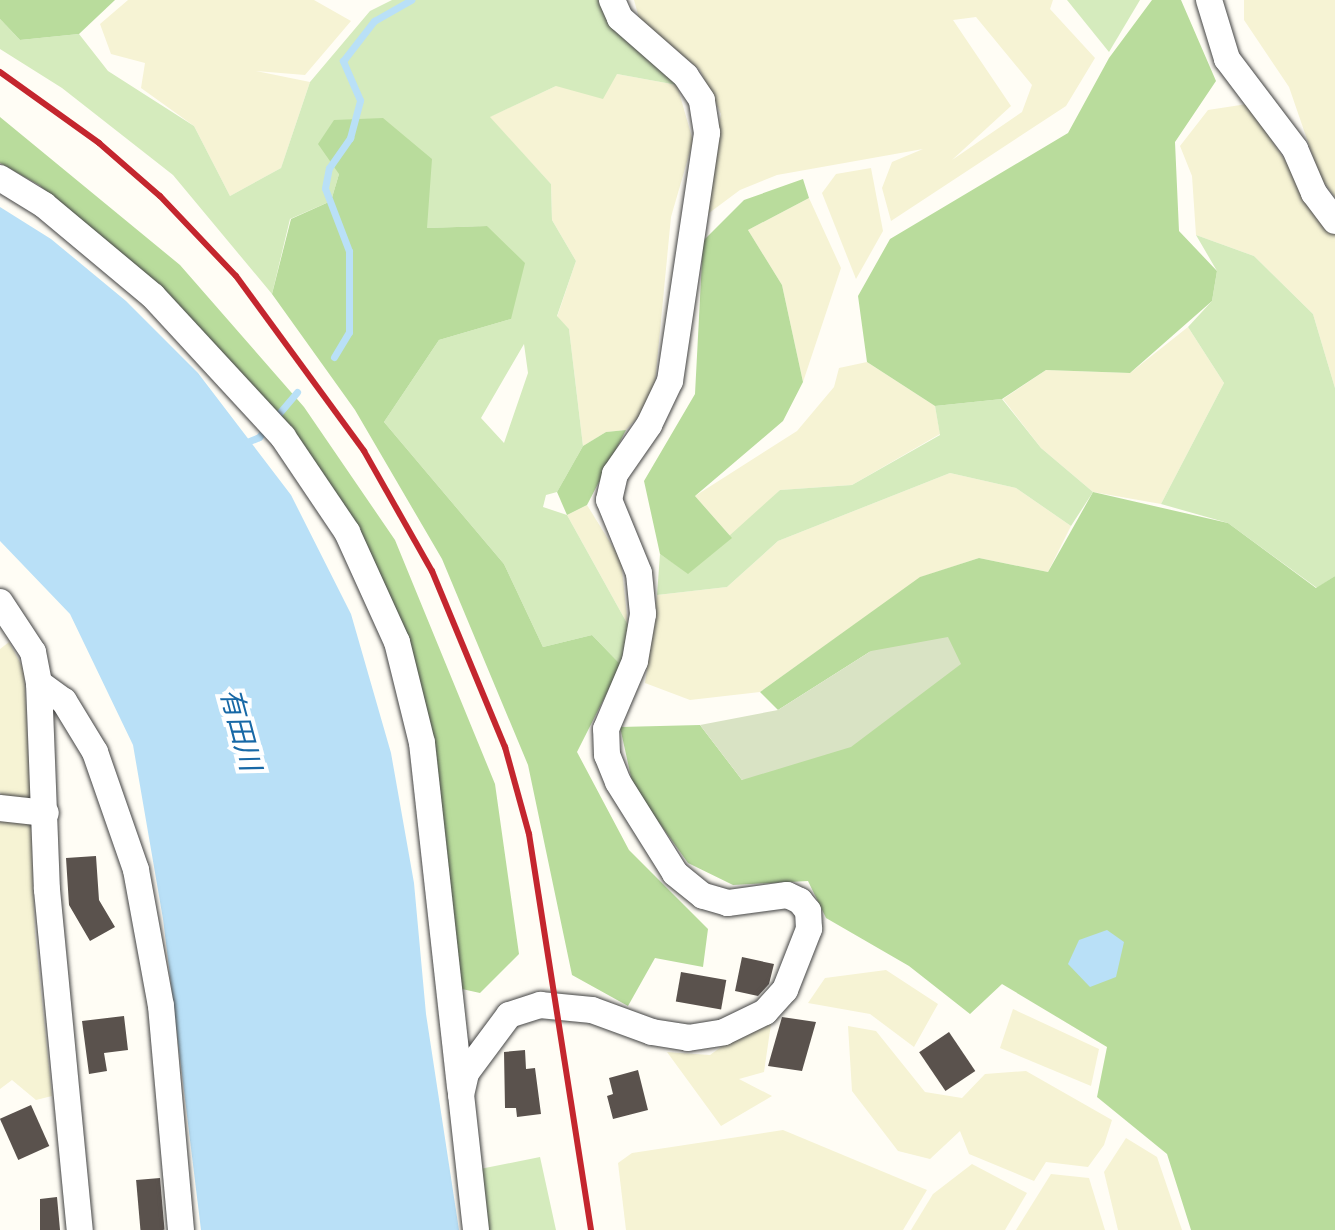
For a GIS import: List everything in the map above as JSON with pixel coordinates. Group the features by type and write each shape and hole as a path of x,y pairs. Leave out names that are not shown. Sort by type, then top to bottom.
{"street":[{"path":"461,1095 466,1073 487,1038 509,1015 540,1005 592,1010 652,1032 688,1038 724,1032 765,1012 785,990 809,929 808,911 800,901 787,895 728,903 703,896 675,873 618,782 607,755 606,729 635,661 643,614 639,573 609,500 615,474 649,425 670,381 707,133 702,100 686,76 620,18 612,0"},
{"path":"1209,0 1227,59 1295,149 1314,193 1335,221"},
{"path":"0,178 44,205 153,296 254,402 283,437 347,532 397,642 422,743 476,1230"},
{"path":"0,602 33,652 39,683 47,890 80,1230"},
{"path":"39,683 64,701 95,752 136,870 161,1006 181,1230"},
{"path":"0,808 46,813"}],"shaded area":[{"path":"128,0 314,0 351,21 305,75 256,71 310,82 281,168 230,196 194,126 141,88 145,63 111,54 100,24"},
{"path":"634,0 1053,0 1050,9 1095,58 1066,106 891,221 882,188 892,162 923,149 777,175 740,190 701,219 721,114 700,70 639,18","holes":["976,17 1032,85 1022,112 952,160 1011,106 953,20"]},
{"path":"1244,0 1335,0 1335,197 1320,177 1289,87 1244,20"},
{"path":"617,74 677,85 693,141 671,217 655,383 640,415 626,430 606,432 583,446 569,329 557,317 576,261 552,220 551,184 489,117 556,86"},
{"path":"1247,104 1335,234 1335,388 1313,314 1254,256 1196,235 1192,176 1180,146 1208,110"},
{"path":"871,168 883,231 856,279 822,193 836,174"},
{"path":"809,198 841,268 803,382 782,285 748,230"},
{"path":"1188,327 1224,383 1161,504 1093,492 1041,448 1003,399 1046,370 1130,373"},
{"path":"867,362 935,406 940,434 852,485 780,490 732,538 695,496 797,431 834,387 839,368"},
{"path":"950,473 1016,488 1071,526 1048,572 979,558 921,577 760,692 690,700 645,683 657,595 727,587 778,541"},
{"path":"587,505 621,560 628,625 567,515"},
{"path":"9,642 24,670 31,800 3,798 0,792 0,649"},
{"path":"0,816 31,821 35,933 52,1096 36,1100 12,1080 0,1089"},
{"path":"886,970 938,1004 914,1047 870,1014 808,1003 825,978"},
{"path":"1013,1009 1099,1049 1091,1086 1000,1048"},
{"path":"771,1024 764,1072 739,1079 772,1096 721,1126 667,1052 710,1055 732,1039"},
{"path":"848,1026 876,1031 925,1092 962,1098 985,1074 1026,1071 1112,1120 1104,1145 1088,1167 1046,1162 1034,1181 969,1154 960,1131 930,1159 898,1151 852,1091"},
{"path":"783,1130 927,1190 903,1230 626,1230 618,1163 632,1153"},
{"path":"1126,1138 1157,1157 1182,1230 1118,1230 1104,1172"},
{"path":"972,1164 1027,1193 1005,1230 911,1230 933,1194"},
{"path":"1051,1174 1089,1178 1105,1230 1016,1230"}],"green space":[{"path":"0,0 115,0 79,34 20,40 0,19"},
{"path":"392,0 599,0 607,21 677,85 617,74 603,99 556,86 490,117 551,184 552,220 576,261 557,316 569,329 583,446 557,492 546,495 543,507 567,515 628,625 621,665 592,635 543,647 504,564 384,422 439,340 511,319 487,226 427,228 339,174 331,201 290,219 272,294 173,175 62,88 0,49 0,19 20,40 79,34 108,71 194,126 230,196 281,168 310,82 370,11","holes":["524,344 528,373 504,443 481,418"]},
{"path":"1067,0 1140,0 1109,52"},
{"path":"1152,0 1181,0 1216,81 1175,142 1179,231 1217,271 1212,301 1130,373 1046,370 1002,399 935,406 867,362 858,296 890,239 1068,133 1109,58"},
{"path":"0,117 180,265 304,407 395,540 495,784 519,954 480,993 462,989 433,749 290,427 169,294 39,185 0,163"},
{"path":"383,118 432,159 427,228 487,226 525,263 511,319 439,340 384,422 504,564 543,647 592,635 621,665 577,752 629,850 708,929 703,967 655,958 628,1006 572,975 528,765 442,559 355,410 272,294 291,219 331,201 339,174 318,144 334,120"},
{"path":"803,179 809,198 748,230 782,285 803,382 783,421 695,496 732,538 688,574 660,554 644,481 695,394 703,241 744,200"},
{"path":"1196,235 1254,256 1313,314 1335,388 1335,576 1317,588 1228,523 1161,504 1224,383 1188,327 1212,301 1217,271"},
{"path":"1002,399 1041,448 1093,492 1071,526 1016,488 950,473 778,541 727,587 657,595 660,554 688,573 780,490 852,485 940,435 935,406"},
{"path":"626,430 587,505 567,515 557,492 583,446 606,432"},
{"path":"1093,492 1228,523 1316,588 1335,576 1335,1230 1191,1230 1167,1154 1097,1097 1107,1047 1002,984 970,1014 909,966 826,918 808,881 733,885 688,863 633,786 620,727 700,725 742,780 871,651 778,710 760,692 920,577 979,558 1048,572"},
{"path":"948,637 961,664 851,747 742,780 700,725 778,710 871,651"},
{"path":"540,1157 556,1230 489,1230 480,1169"}],"water":[{"name":"有田川","path":"0,207 51,239 126,301 198,373 291,495 351,614 391,753 414,883 426,1014 459,1230 201,1230 163,919 133,745 70,614 0,541"},
{"path":"1107,930 1124,942 1116,977 1090,987 1068,964 1079,940"}],"building":[{"path":"96,856 99,900 115,927 90,941 69,905 66,858"},
{"path":"742,957 774,964 769,984 758,996 735,991"},
{"path":"681,972 726,980 721,1010 676,1002"},
{"path":"124,1016 128,1050 104,1053 107,1071 89,1074 82,1021"},
{"path":"782,1017 816,1022 802,1071 768,1066"},
{"path":"949,1032 975,1071 945,1091 919,1052"},
{"path":"525,1050 526,1069 535,1068 541,1114 517,1117 516,1108 505,1108 504,1052"},
{"path":"638,1070 648,1110 613,1119 607,1096 613,1094 609,1078"},
{"path":"31,1105 49,1146 18,1160 0,1119"},
{"path":"160,1178 165,1230 140,1230 136,1180"},
{"path":"57,1197 60,1230 40,1230 40,1199"}],"waterway":[{"path":"334,357 349,332 349,251 325,188 329,168 350,138 360,100 343,61 374,21 411,0"},
{"path":"242,444 259,437 297,392"}],"railway":[{"path":"0,72 99,143 160,196 236,276 364,451 432,571 505,747 529,834 591,1230"}]}
